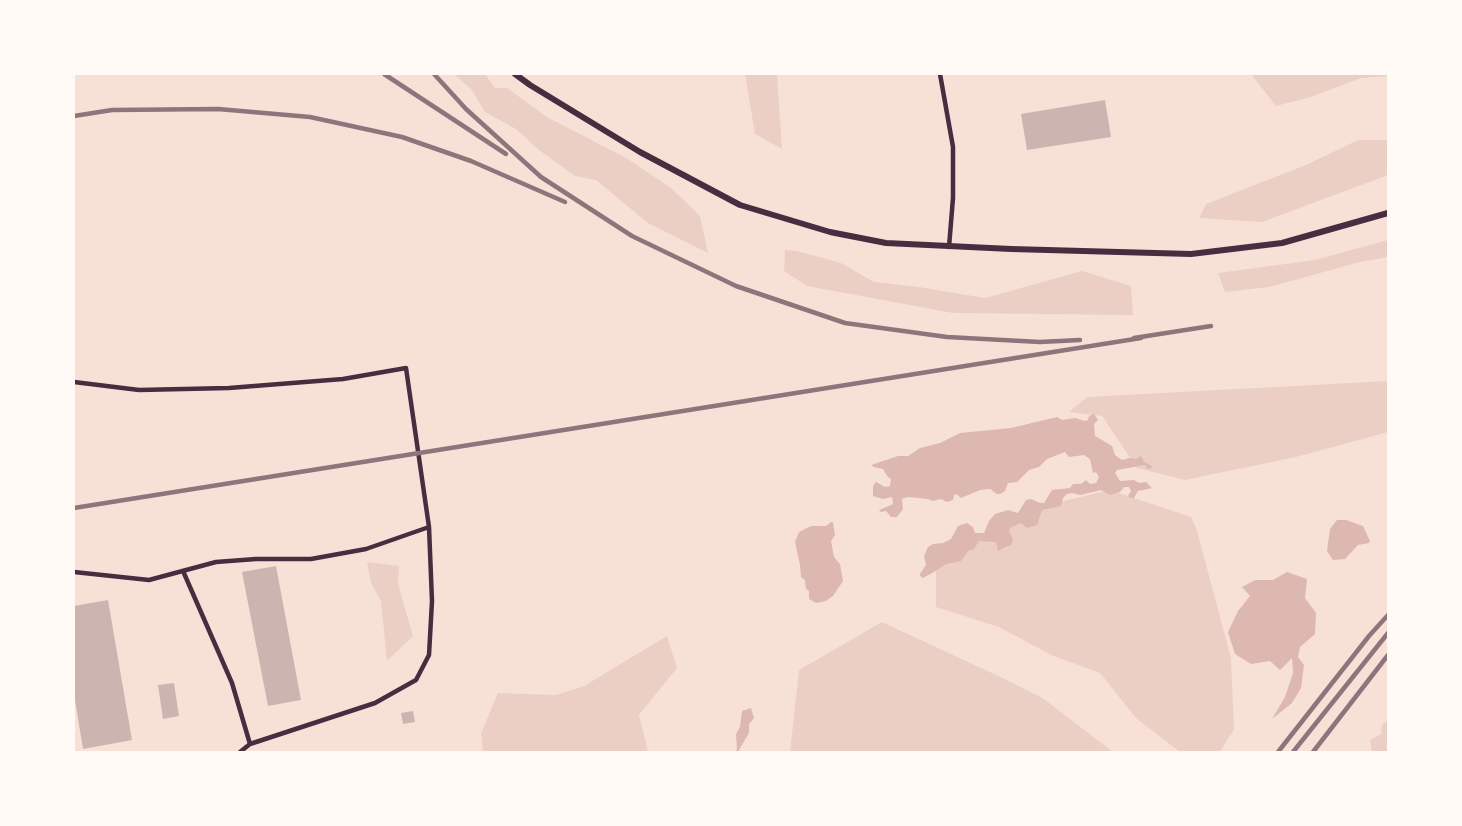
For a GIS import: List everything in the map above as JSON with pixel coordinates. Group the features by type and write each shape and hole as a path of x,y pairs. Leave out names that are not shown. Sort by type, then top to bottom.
{"street":[{"path":"515,74 640,152 740,204 830,232 886,243 1191,254 1282,243 1389,213"}],"lane":[{"path":"940,74 953,147 953,198 949,247"},
{"path":"74,382 139,390 229,388 344,380 406,368 429,527 432,601 429,655 416,680 375,703 250,744 240,753"},
{"path":"74,572 149,580 216,562 311,559 366,549 429,527"},
{"path":"183,571 232,683 250,744"}],"shaded area":[{"path":"454,74 485,74 495,88 507,88 547,117 628,159 671,188 700,216 708,253 648,223 596,180 575,176 539,150 516,129 485,112 471,89"},
{"path":"745,74 777,74 782,149 755,134"},
{"path":"1251,74 1388,74 1388,76 1361,78 1311,97 1276,106"},
{"path":"1358,140 1388,140 1388,175 1262,222 1199,218 1206,204 1306,165"},
{"path":"1388,240 1388,257 1360,262 1269,287 1225,292 1218,273 1315,260"},
{"path":"785,250 841,263 874,282 985,298 1082,271 1131,286 1133,315 953,313 807,286 784,271"},
{"path":"1388,381 1388,432 1296,457 1185,480 1137,468 1102,416 1069,412 1087,397"},
{"path":"1094,414 1098,420 1094,424 1095,436 1112,446 1115,455 1122,460 1136,459 1141,456 1144,462 1152,466 1148,469 1145,465 1117,470 1115,473 1120,481 1146,482 1152,488 1138,491 1134,498 1128,496 1131,491 1129,487 1124,487 1120,492 1110,495 1101,490 1080,495 1067,494 1061,506 1042,510 1037,525 1027,528 1021,523 1010,528 1009,532 1013,539 1011,545 998,551 996,542 979,541 961,561 946,564 923,578 920,576 926,565 924,556 928,547 951,539 958,526 967,523 973,527 975,533 984,533 995,514 1008,510 1018,513 1026,500 1031,499 1044,503 1052,490 1070,488 1073,484 1081,484 1086,480 1090,484 1096,483 1099,477 1096,472 1093,473 1090,459 1084,455 1069,457 1065,452 1029,470 1017,482 1008,483 1005,491 1000,494 990,489 980,490 961,498 956,494 953,500 947,502 941,499 933,501 908,497 902,499 903,509 897,517 891,517 886,511 879,510 893,504 892,497 883,499 873,496 873,486 876,482 885,487 890,486 891,479 883,469 871,465 898,456 908,456 920,448 940,443 960,433 1011,428 1057,417 1062,420 1075,418 1085,421"},
{"path":"1110,490 1191,517 1197,531 1231,658 1234,729 1220,752 1180,752 1136,718 1100,673 1051,655 999,627 936,607 936,565 997,526 1055,503"},
{"path":"1337,520 1346,520 1363,526 1370,541 1358,545 1345,559 1333,560 1327,551 1330,529"},
{"path":"833,522 835,535 831,541 834,557 840,564 843,581 833,596 826,601 816,603 809,599 805,580 801,577 795,542 799,532 811,526 826,526"},
{"path":"367,562 399,566 398,584 413,636 387,661 381,601 371,583"},
{"path":"1287,572 1307,579 1305,598 1316,613 1315,634 1300,647 1298,657 1304,665 1301,688 1292,703 1272,719 1285,697 1293,673 1292,658 1280,670 1270,661 1251,664 1235,654 1228,632 1238,611 1250,596 1242,587 1255,580 1273,580"},
{"path":"882,622 1044,699 1113,752 790,752 799,670"},
{"path":"667,636 677,668 639,715 648,752 483,752 481,733 498,693 556,695 584,686"},
{"path":"751,708 754,718 749,724 749,733 739,752 734,752 737,750 736,734 740,727 742,711"},
{"path":"1388,720 1388,752 1372,752 1370,740 1381,734 1382,725"}],"building":[{"path":"1105,100 1111,137 1027,150 1021,114"},
{"path":"276,566 301,700 268,706 242,572"},
{"path":"108,600 132,740 83,749 74,694 74,606"},
{"path":"174,683 179,716 163,719 158,685"},
{"path":"413,711 415,722 403,724 401,713"}],"railway":[{"path":"384,74 506,154"},
{"path":"434,74 466,109 541,177 632,236 736,286 845,323 947,337 1040,342 1080,340"},
{"path":"74,116 112,110 218,109 310,117 402,137 471,161 565,202"},
{"path":"1134,338 1211,326"},
{"path":"74,508 1141,338"},
{"path":"1278,752 1388,615"},
{"path":"1293,752 1388,633"},
{"path":"1313,752 1388,655"}]}
